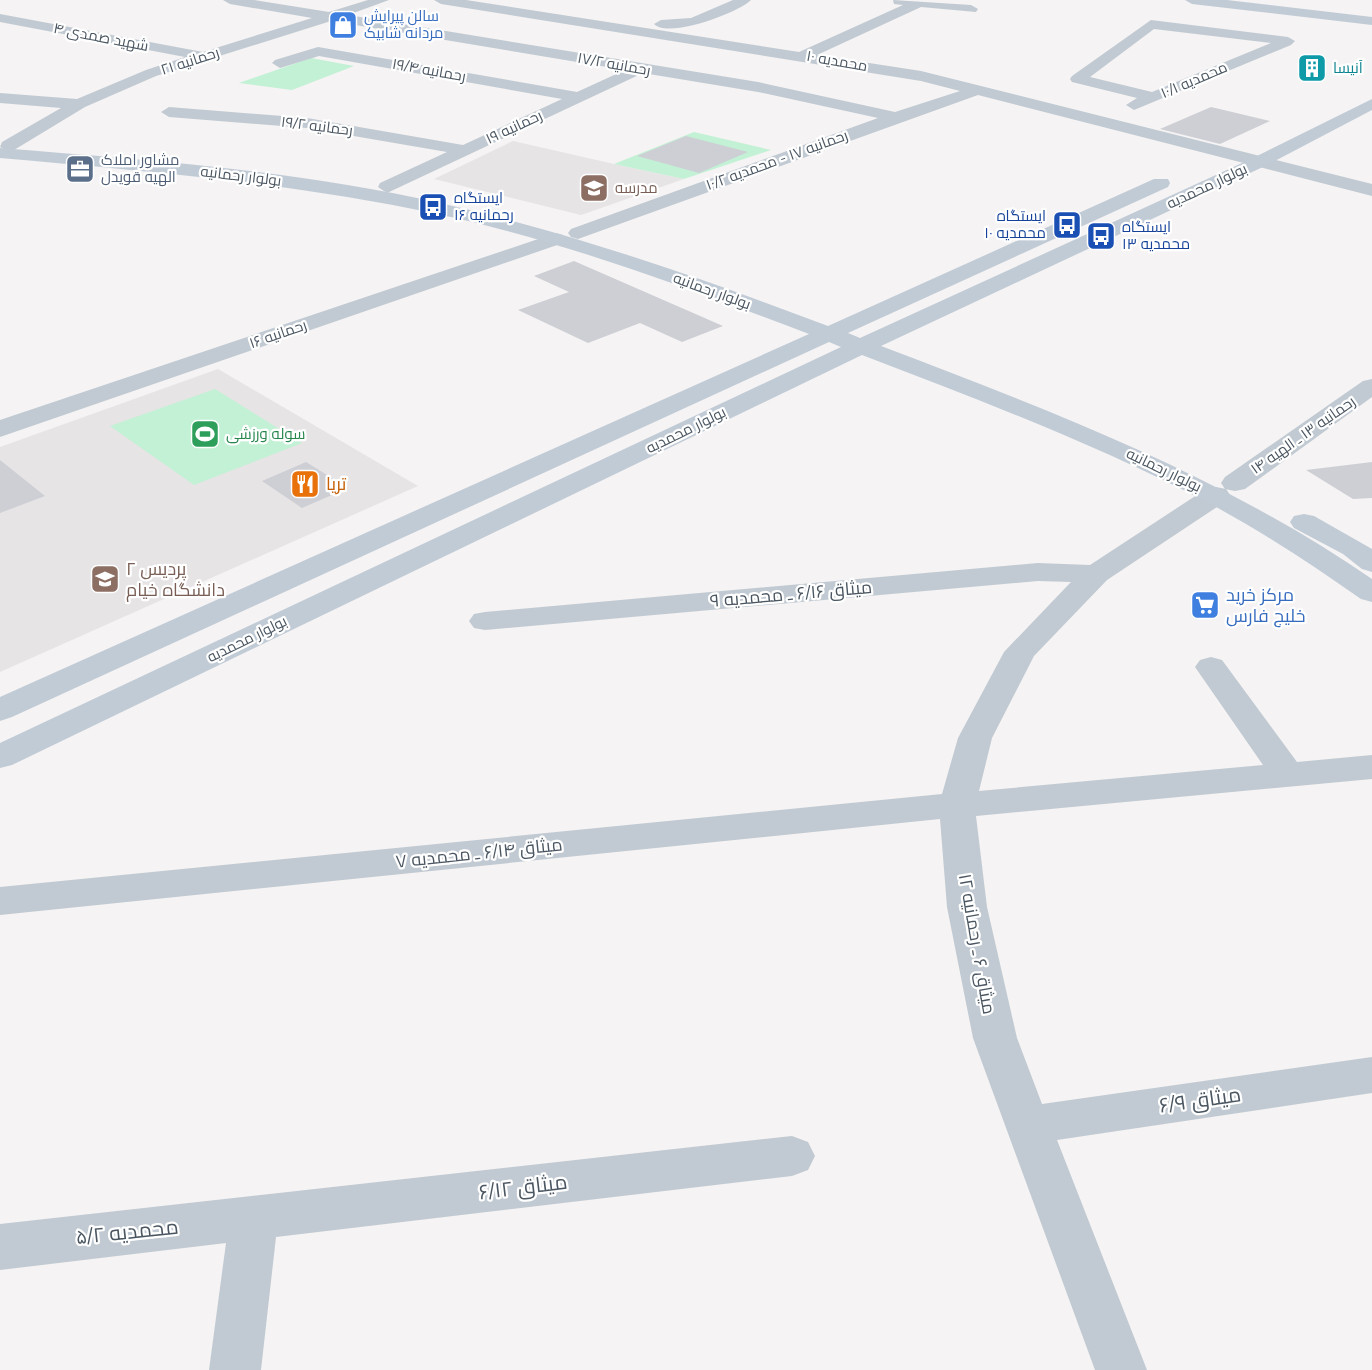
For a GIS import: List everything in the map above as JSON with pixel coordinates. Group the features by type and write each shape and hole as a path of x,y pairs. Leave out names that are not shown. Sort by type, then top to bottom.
{"main road":[{"path":"1192,0 1372,21"},
{"path":"1252,0 1372,14"},
{"name":"بولوار محمدیه","path":"0,758 866,335 1227,153 1372,85"},
{"name":"بولوار محمدیه","path":"0,710 825,333 866,335 1259,162 1372,104"},
{"name":"بولوار رحمانیه","path":"2,150 182,161 387,187 578,233 1070,407 1176,453"},
{"name":"بولوار رحمانیه","path":"2,150 297,182 433,207 556,239 632,263 825,333"},
{"name":"بولوار رحمانیه","path":"866,335 1163,468 1219,482 1353,548 1372,563"},
{"name":"بولوار رحمانیه","path":"1219,482 1372,593"}],"street":[{"name":"رحمانیه ۱۷/۲","path":"230,0 758,87 896,117"},
{"name":"رحمانیه ۲۱","path":"2,150 79,104 203,56 382,0"},
{"name":"محمدیه ۱۰","path":"441,0 921,76 1372,190"},
{"path":"496,9 524,0"},
{"path":"642,32 660,24 693,22 744,0"},
{"path":"888,0 971,9"},
{"path":"803,56 921,3"},
{"path":"660,24 656,16 677,8"},
{"name":"شهید صمدی ۴","path":"0,18 203,56"},
{"name":"محمدیه ۱۰/۱","path":"1101,120 1288,41 1151,24 1078,79 1153,97"},
{"path":"21,37 51,27"},
{"name":"رحمانیه ۱۹/۴","path":"280,63 318,51 579,97"},
{"name":"رحمانیه ۱۹","path":"387,187 641,68"},
{"name":"رحمانیه ۱۷ - محمدیه ۱۰/۲","path":"578,233 896,117 978,90"},
{"path":"0,98 79,104"},
{"name":"رحمانیه ۱۹/۲","path":"169,112 307,123 464,150"},
{"name":"رحمانیه ۱۶","path":"0,429 556,239"},
{"name":"رحمانیه ۱۳ ـ الهیه ۱۴","path":"1219,482 1372,386"},
{"name":"میثاق ۶ ـ رحمانیه ۱۲","path":"1121,1370 994,1038 967,907 957,805 975,738 1020,652 1096,574 1219,482"},
{"name":"میثاق ۶/۱۶ ـ محمدیه ۹","path":"485,621 1038,572 1096,574"},
{"path":"1211,667 1287,774"},
{"name":"میثاق ۶/۱۴ ـ محمدیه ۷","path":"0,901 957,805 1372,767"},
{"name":"میثاق ۶/۹","path":"1028,1125 1372,1075"},
{"name":"میثاق ۶/۱۲","path":"254,1218 792,1156"},
{"path":"235,1370 254,1218"},
{"name":"محمدیه ۵/۲","path":"0,1247 254,1218"}],"shaded area":[{"path":"513,141 684,179 581,215 434,179"},
{"name":"پردیس ۲ دانشگاه خیام","path":"218,369 418,486 0,672 0,447"}],"green space":[{"path":"311,58 354,66 292,90 239,83"},
{"path":"694,132 771,150 684,179 614,164"},
{"name":"سوله ورزشی","path":"215,389 302,443 194,485 110,426"}],"building":[{"path":"1211,107 1270,121 1220,144 1160,129"},
{"path":"686,136 748,152 699,173 637,156"},
{"path":"574,261 723,326 682,342 640,323 588,343 518,310 569,292 534,276"},
{"path":"0,460 45,496 0,513"},
{"name":"تریا","path":"306,462 348,488 302,508 262,481"},
{"path":"1372,462 1372,498 1353,499 1306,470"}],"place":[{"name":"سالن پیرایش مردانه شابیک","path":"343,25"},
{"name":"آنیسا","path":"1312,68"},
{"name":"مشاور املاک الهیه قویدل","path":"80,169"},
{"name":"مدرسه","path":"594,188"},
{"name":"ایستگاه رحمانیه ۱۶","path":"433,207"},
{"name":"ایستگاه محمدیه ۱۰","path":"1067,225"},
{"name":"ایستگاه محمدیه ۱۳","path":"1101,236"},
{"name":"سوله ورزشی","path":"205,434"},
{"name":"تریا","path":"305,484"},
{"name":"پردیس ۲ دانشگاه خیام","path":"105,579"},
{"name":"مرکز خرید خلیج فارس","path":"1205,605"}]}
